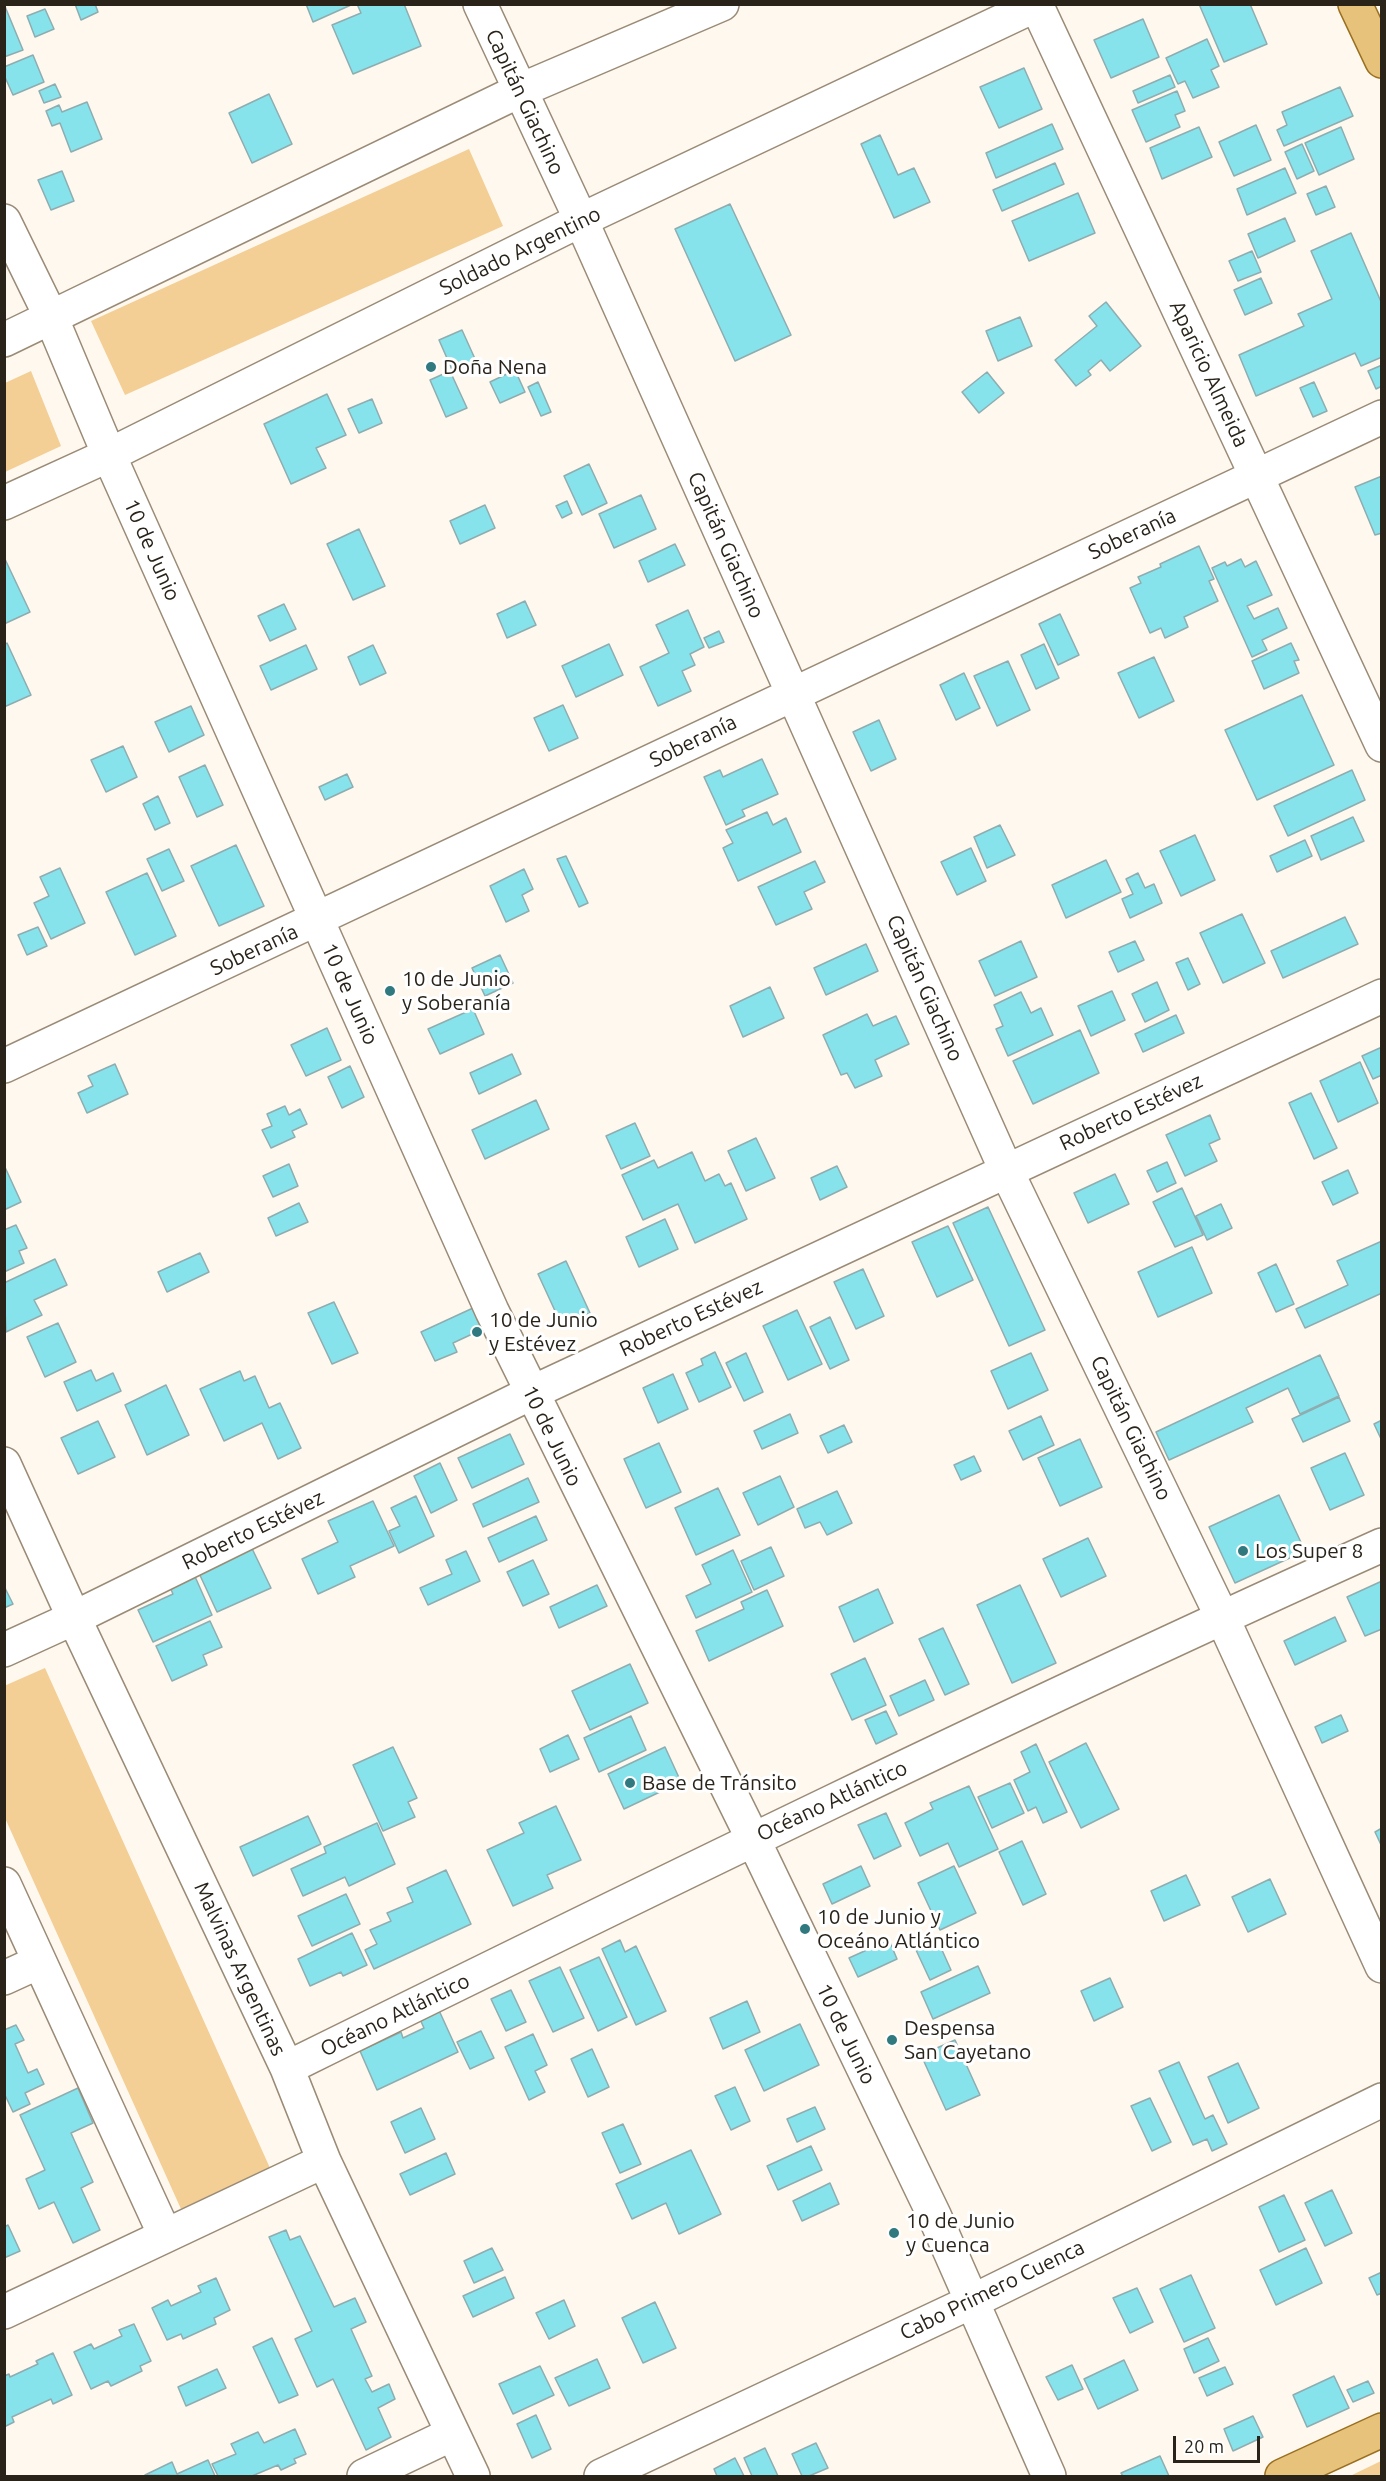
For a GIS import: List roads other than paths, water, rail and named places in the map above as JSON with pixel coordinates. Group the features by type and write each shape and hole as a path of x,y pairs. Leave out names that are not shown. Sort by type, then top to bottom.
{"main road":[{"path":"1356,4 1382,60"},
{"path":"1282,2476 1382,2430"}],"street":[{"name":"Capitán Giachino","path":"480,4 581,220 1006,1170 1222,1617 1382,1966"},
{"path":"4,340 521,90 722,4"},
{"name":"Soldado Argentino","path":"4,503 109,455 581,220 1037,5"},
{"name":"Aparicio Almeida","path":"1037,5 1382,745"},
{"name":"10 de Junio","path":"4,221 51,317 109,455 492,1311 753,1839 934,2215 1049,2476"},
{"name":"Soberanía","path":"4,1066 1382,417"},
{"name":"Roberto Estévez","path":"4,1650 74,1618 531,1393 1382,996"},
{"name":"Malvinas Argentinas","path":"4,1464 74,1618 287,2068 324,2161 473,2476"},
{"name":"Océano Atlántico","path":"287,2068 753,1839 1222,1617 1382,1545"},
{"path":"4,1884 165,2235"},
{"path":"4,1978 39,1962"},
{"name":"Cabo Primero Cuenca","path":"601,2476 971,2302 1382,2100"},
{"path":"4,2312 324,2161"},
{"path":"364,2476 452,2434"}],"place":[{"name":"Doña Nena","path":"431,367"},
{"name":"10 de Junio y Soberanía","path":"390,991"},
{"name":"10 de Junio y Estévez","path":"477,1332"},
{"name":"Los Super 8","path":"1243,1551"},
{"name":"Base de Tránsito","path":"630,1783"},
{"name":"10 de Junio y Oceáno Atlántico","path":"805,1929"},
{"name":"Despensa San Cayetano","path":"892,2040"},
{"name":"10 de Junio y Cuenca","path":"894,2233"}]}
